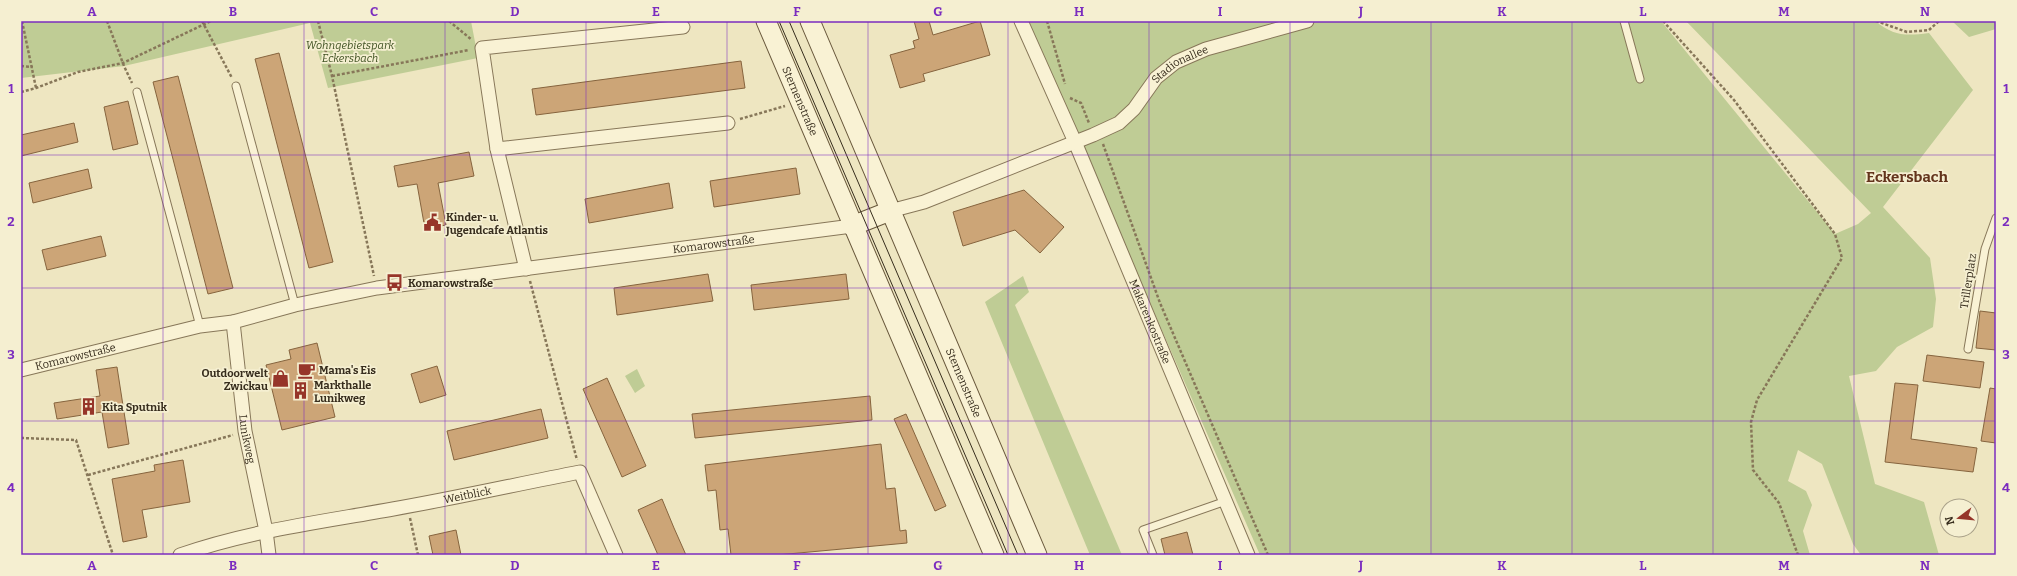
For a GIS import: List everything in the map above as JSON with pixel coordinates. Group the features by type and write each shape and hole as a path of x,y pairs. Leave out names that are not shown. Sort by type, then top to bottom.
{"street":[{"name":"Sternenstraße","path":"766,21 852,226 994,555"},
{"name":"Sternenstraße","path":"810,21 1037,555"},
{"name":"Makarenkostraße","path":"1021,21 1075,142 1248,555"},
{"name":"Stadionallee","path":"1075,142 1119,123 1134,109 1156,78 1176,62 1206,49 1307,21"},
{"path":"526,269 497,149 482,48 683,27"},
{"path":"497,149 728,123"},
{"path":"852,226 890,212 924,202 1075,142"},
{"name":"Komarowstraße","path":"21,370 200,326 233,322 295,305 377,288 852,226"},
{"name":"Lunikweg","path":"233,322 245,431 266,531 269,555"},
{"path":"580,472 616,555"},
{"name":"Weitblick","path":"180,555 214,543 266,531 408,506 580,472"}],"lane":[{"path":"1624,21 1640,79"},
{"path":"236,86 295,305"},
{"path":"137,92 200,326"},
{"name":"Trillerplatz","path":"1968,350 1985,249 1996,218"},
{"path":"1153,555 1143,530 1226,501"}],"path":[{"path":"22,21 33,67 36,88"},
{"path":"107,21 123,63 137,92"},
{"path":"202,21 236,86"},
{"path":"21,92 78,72 123,63 211,21"},
{"path":"318,21 332,76 377,288"},
{"path":"449,21 482,48"},
{"path":"1047,21 1067,89"},
{"path":"1663,21 1734,100 1748,118 1835,234 1842,258 1757,400 1751,422 1753,470 1779,503 1798,555"},
{"path":"1876,21 1907,32 1929,30 1939,21"},
{"path":"332,76 482,48"},
{"path":"21,66 33,67"},
{"path":"1069,97 1081,103 1093,135 1102,140 1160,303 1268,555"},
{"path":"728,123 800,101"},
{"path":"526,269 580,472"},
{"path":"88,475 245,431"},
{"path":"21,438 76,440 113,555"},
{"path":"408,506 418,555"}],"green space":[{"name":"Wohngebietspark Eckersbach","path":"21,21 471,21 478,58 328,88 310,23 124,66 21,78"},
{"path":"1027,21 1661,21 1835,234 1858,224 1871,213 1686,21 1875,21 1888,30 1900,34 1929,33 1973,90 1883,207 1930,258 1936,299 1933,327 1897,347 1876,371 1849,376 1875,484 1924,502 1939,555 1861,555 1853,544 1822,464 1798,450 1788,481 1806,491 1812,505 1803,531 1810,555 1260,555"},
{"path":"1952,21 1996,21 1996,29 1969,37"},
{"path":"1023,276 1029,292 1015,305 1122,555 1090,555 985,302"},
{"path":"637,369 645,386 635,393 625,376"}],"building":[{"path":"914,21 929,21 933,35 980,21 990,55 923,74 925,81 900,88 890,55 915,48 913,41 919,39"},
{"path":"279,53 333,262 309,268 255,59"},
{"path":"741,61 745,88 536,115 532,89"},
{"path":"178,76 233,288 208,294 153,82"},
{"path":"128,101 138,144 113,150 104,107"},
{"path":"74,123 78,142 21,156 21,135"},
{"path":"469,152 474,176 438,183 446,225 425,229 417,184 398,187 394,166"},
{"path":"796,168 800,194 714,207 710,181"},
{"path":"88,169 92,188 33,203 29,183"},
{"path":"669,183 673,208 589,223 585,199"},
{"path":"1024,190 1064,227 1040,253 1015,230 963,246 953,212"},
{"path":"101,236 106,256 47,270 42,250"},
{"path":"708,274 713,301 617,315 614,288"},
{"path":"846,274 849,299 754,310 751,285"},
{"path":"1980,311 1996,313 1996,350 1976,348"},
{"name":"Markthalle Lunikweg","path":"317,343 335,417 282,430 266,365 291,359 289,350"},
{"path":"1927,355 1984,362 1980,388 1923,381"},
{"path":"437,366 446,395 420,403 411,374"},
{"name":"Kita Sputnik","path":"117,367 129,444 108,448 102,412 57,419 54,403 100,396 96,370"},
{"path":"607,378 646,466 622,477 583,389"},
{"path":"1895,383 1918,385 1911,439 1977,448 1973,472 1885,462"},
{"path":"1990,388 1996,389 1996,443 1981,441"},
{"path":"870,396 872,420 695,438 692,414"},
{"path":"541,409 548,438 454,460 447,431"},
{"path":"906,414 946,506 935,511 894,419"},
{"path":"881,444 886,489 895,488 900,531 906,530 907,543 777,555 731,555 728,529 720,530 716,490 708,491 705,465"},
{"path":"183,460 190,502 142,510 147,537 123,542 112,479 155,471 154,465"},
{"path":"662,499 686,555 658,555 638,510"},
{"path":"456,530 461,555 433,555 429,536"},
{"path":"1187,532 1193,555 1165,555 1161,539"}],"tram line":[{"path":"779,21 1008,555"},
{"path":"789,21 1018,555"}],"place":[{"name":"Kinder- u. Jugendcafe Atlantis","path":"433,223"},
{"name":"Komarowstraße","path":"395,283"},
{"name":"Mama's Eis","path":"306,370"},
{"name":"Outdoorwelt Zwickau","path":"281,379"},
{"name":"Markthalle Lunikweg","path":"301,391"},
{"name":"Kita Sputnik","path":"89,407"}],"district":[{"name":"Eckersbach","path":"1907,177"}]}
